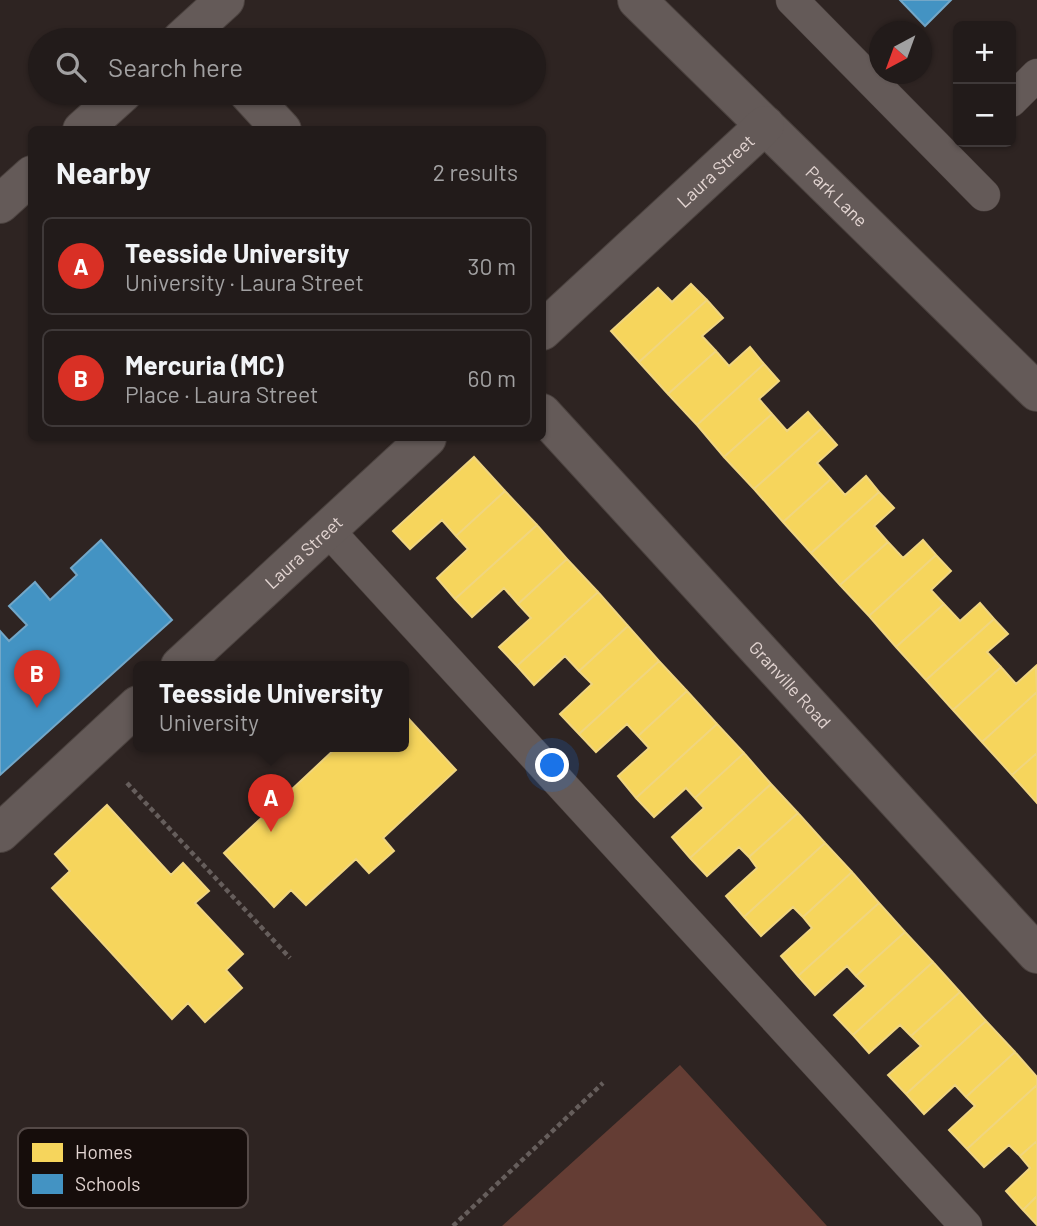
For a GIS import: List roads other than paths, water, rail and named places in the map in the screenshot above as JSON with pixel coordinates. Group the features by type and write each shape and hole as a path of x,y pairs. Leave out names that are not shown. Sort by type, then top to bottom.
{"street":[{"path":"199,28 225,0"},
{"name":"Park Lane","path":"637,0 1037,391"},
{"path":"86,126 110,105"},
{"path":"259,105 278,126"},
{"name":"Laura Street","path":"546,327 765,125"},
{"path":"0,204 28,179"},
{"name":"Granville Road","path":"546,417 1037,954"},
{"name":"Laura Street","path":"185,661 424,441"},
{"path":"0,833 133,710"}],"lane":[{"path":"792,0 960,151 984,195"},
{"path":"1016,96 1037,75"},
{"path":"327,529 966,1226"}],"place":[{"name":"Mercuria (MC)","path":"37,708"},
{"name":"Teesside University","path":"271,832"}]}
